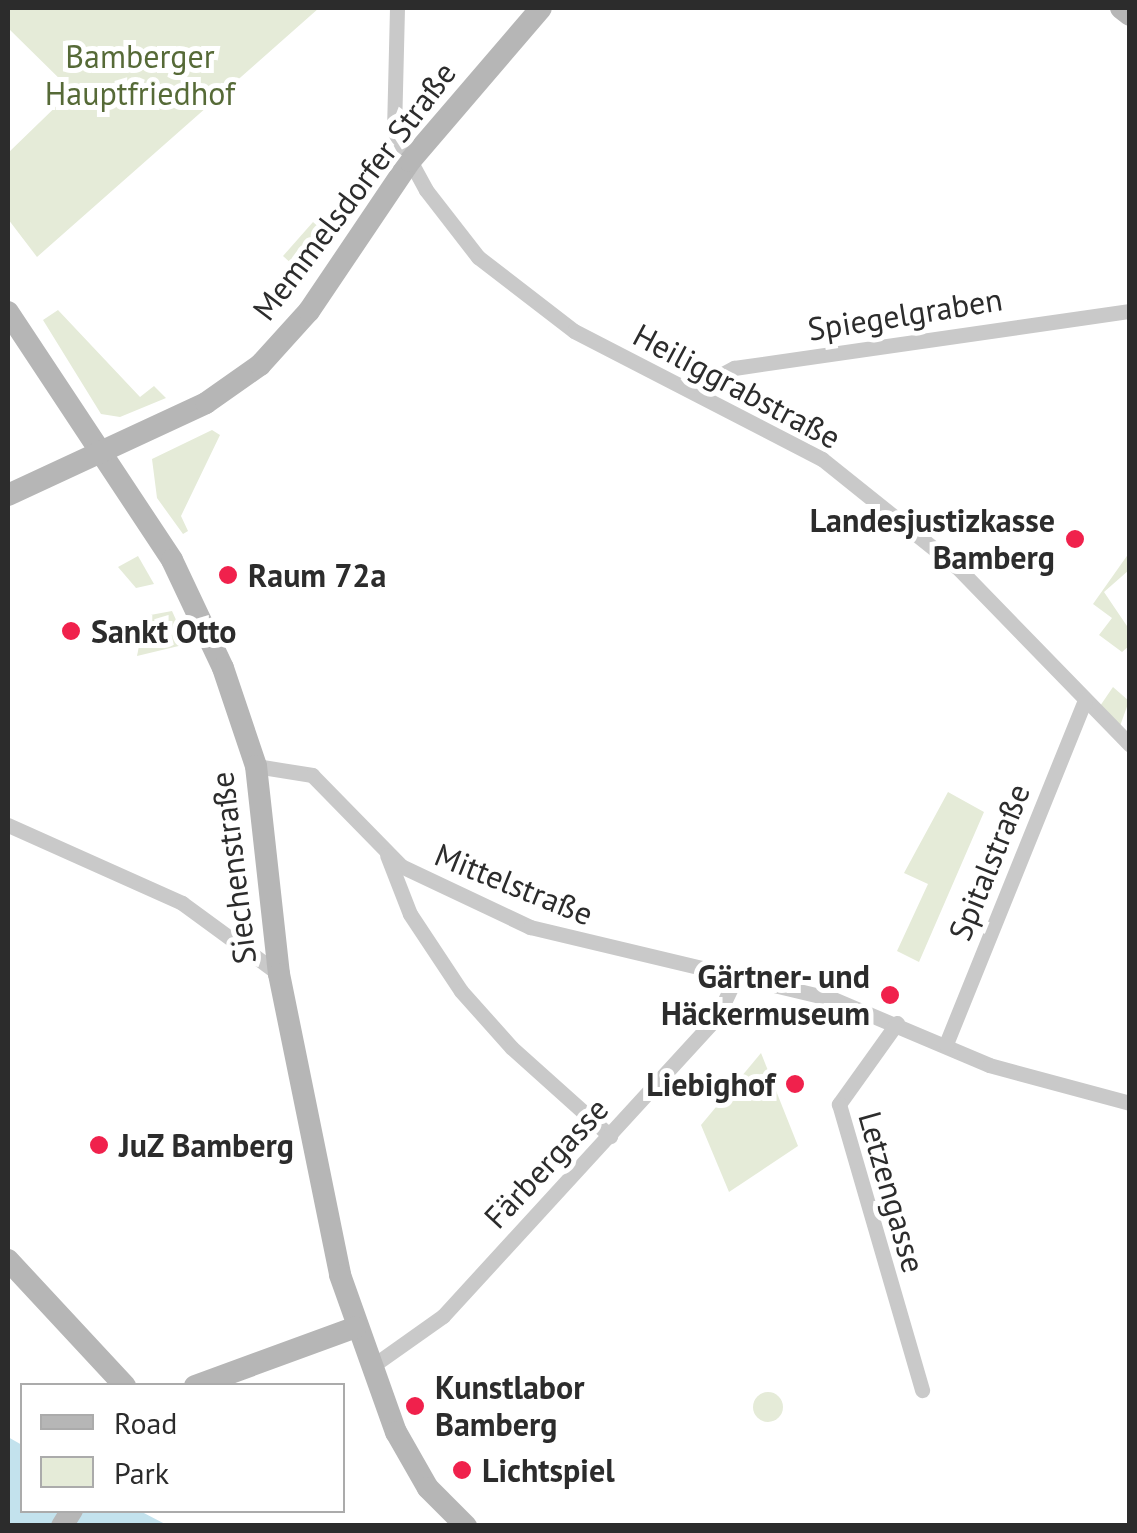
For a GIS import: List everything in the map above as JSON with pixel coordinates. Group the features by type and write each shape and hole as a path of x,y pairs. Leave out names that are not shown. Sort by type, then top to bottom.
{"street":[{"name":"Heiliggrabstraße","path":"396,8 392,115 410,161 478,257 574,331 811,451 908,526 983,592 1130,745"},
{"name":"Memmelsdorfer Straße","path":"8,495 206,403 260,365 309,311 410,161 541,8"},
{"path":"1121,8 1130,15"},
{"name":"Spiegelgraben","path":"701,396 710,380 734,368 1130,311"},
{"name":"Siechenstraße","path":"8,312 196,604 256,766 279,974 331,1238 356,1327 412,1462 466,1526"},
{"name":"Spitalstraße","path":"946,1044 1084,700"},
{"name":"Mittelstraße","path":"256,766 312,775 385,851 447,891 530,927 737,975 897,1022 989,1065 1130,1103"},
{"path":"8,824 182,903 279,974"},
{"path":"385,851 410,914 461,991 512,1048 610,1136"},
{"name":"Färbergasse","path":"371,1367 442,1316 717,1017 737,975"},
{"name":"Letzengasse","path":"897,1022 839,1104 922,1390"},
{"path":"8,1260 123,1383"},
{"path":"202,1383 356,1327"}],"green space":[{"name":"Bamberger Hauptfriedhof","path":"8,8 319,8 37,257 8,219 8,153 72,91 8,28"},
{"path":"313,222 323,231 293,265 283,256"},
{"path":"58,310 140,397 154,386 166,398 120,417 101,414 43,320"},
{"path":"212,430 220,435 181,516 188,531 183,534 157,498 152,459"},
{"path":"1129,553 1129,570 1104,592 1129,629 1129,646 1122,652 1099,635 1112,618 1093,604"},
{"path":"138,556 154,584 136,588 118,567"},
{"path":"172,611 187,644 137,656 145,616"},
{"path":"1113,687 1129,701 1120,726 1100,706"},
{"path":"948,792 984,812 919,962 897,951 928,884 904,873"},
{"path":"761,1053 798,1146 729,1192 701,1125"},
{"path":"768,1392 778,1397 783,1407 778,1417 768,1422 758,1417 753,1407 758,1397"}],"water":[{"path":"8,1437 20,1444 20,1513 144,1513 167,1525 8,1525"}],"place":[{"name":"Landesjustizkasse Bamberg","path":"1075,539"},
{"name":"Raum 72a","path":"228,575"},
{"name":"Sankt Otto","path":"71,631"},
{"name":"Gärtner- und Häckermuseum","path":"890,995"},
{"name":"Liebighof","path":"795,1084"},
{"name":"JuZ Bamberg","path":"99,1145"},
{"name":"Kunstlabor Bamberg","path":"415,1406"},
{"name":"Lichtspiel","path":"462,1470"}]}
